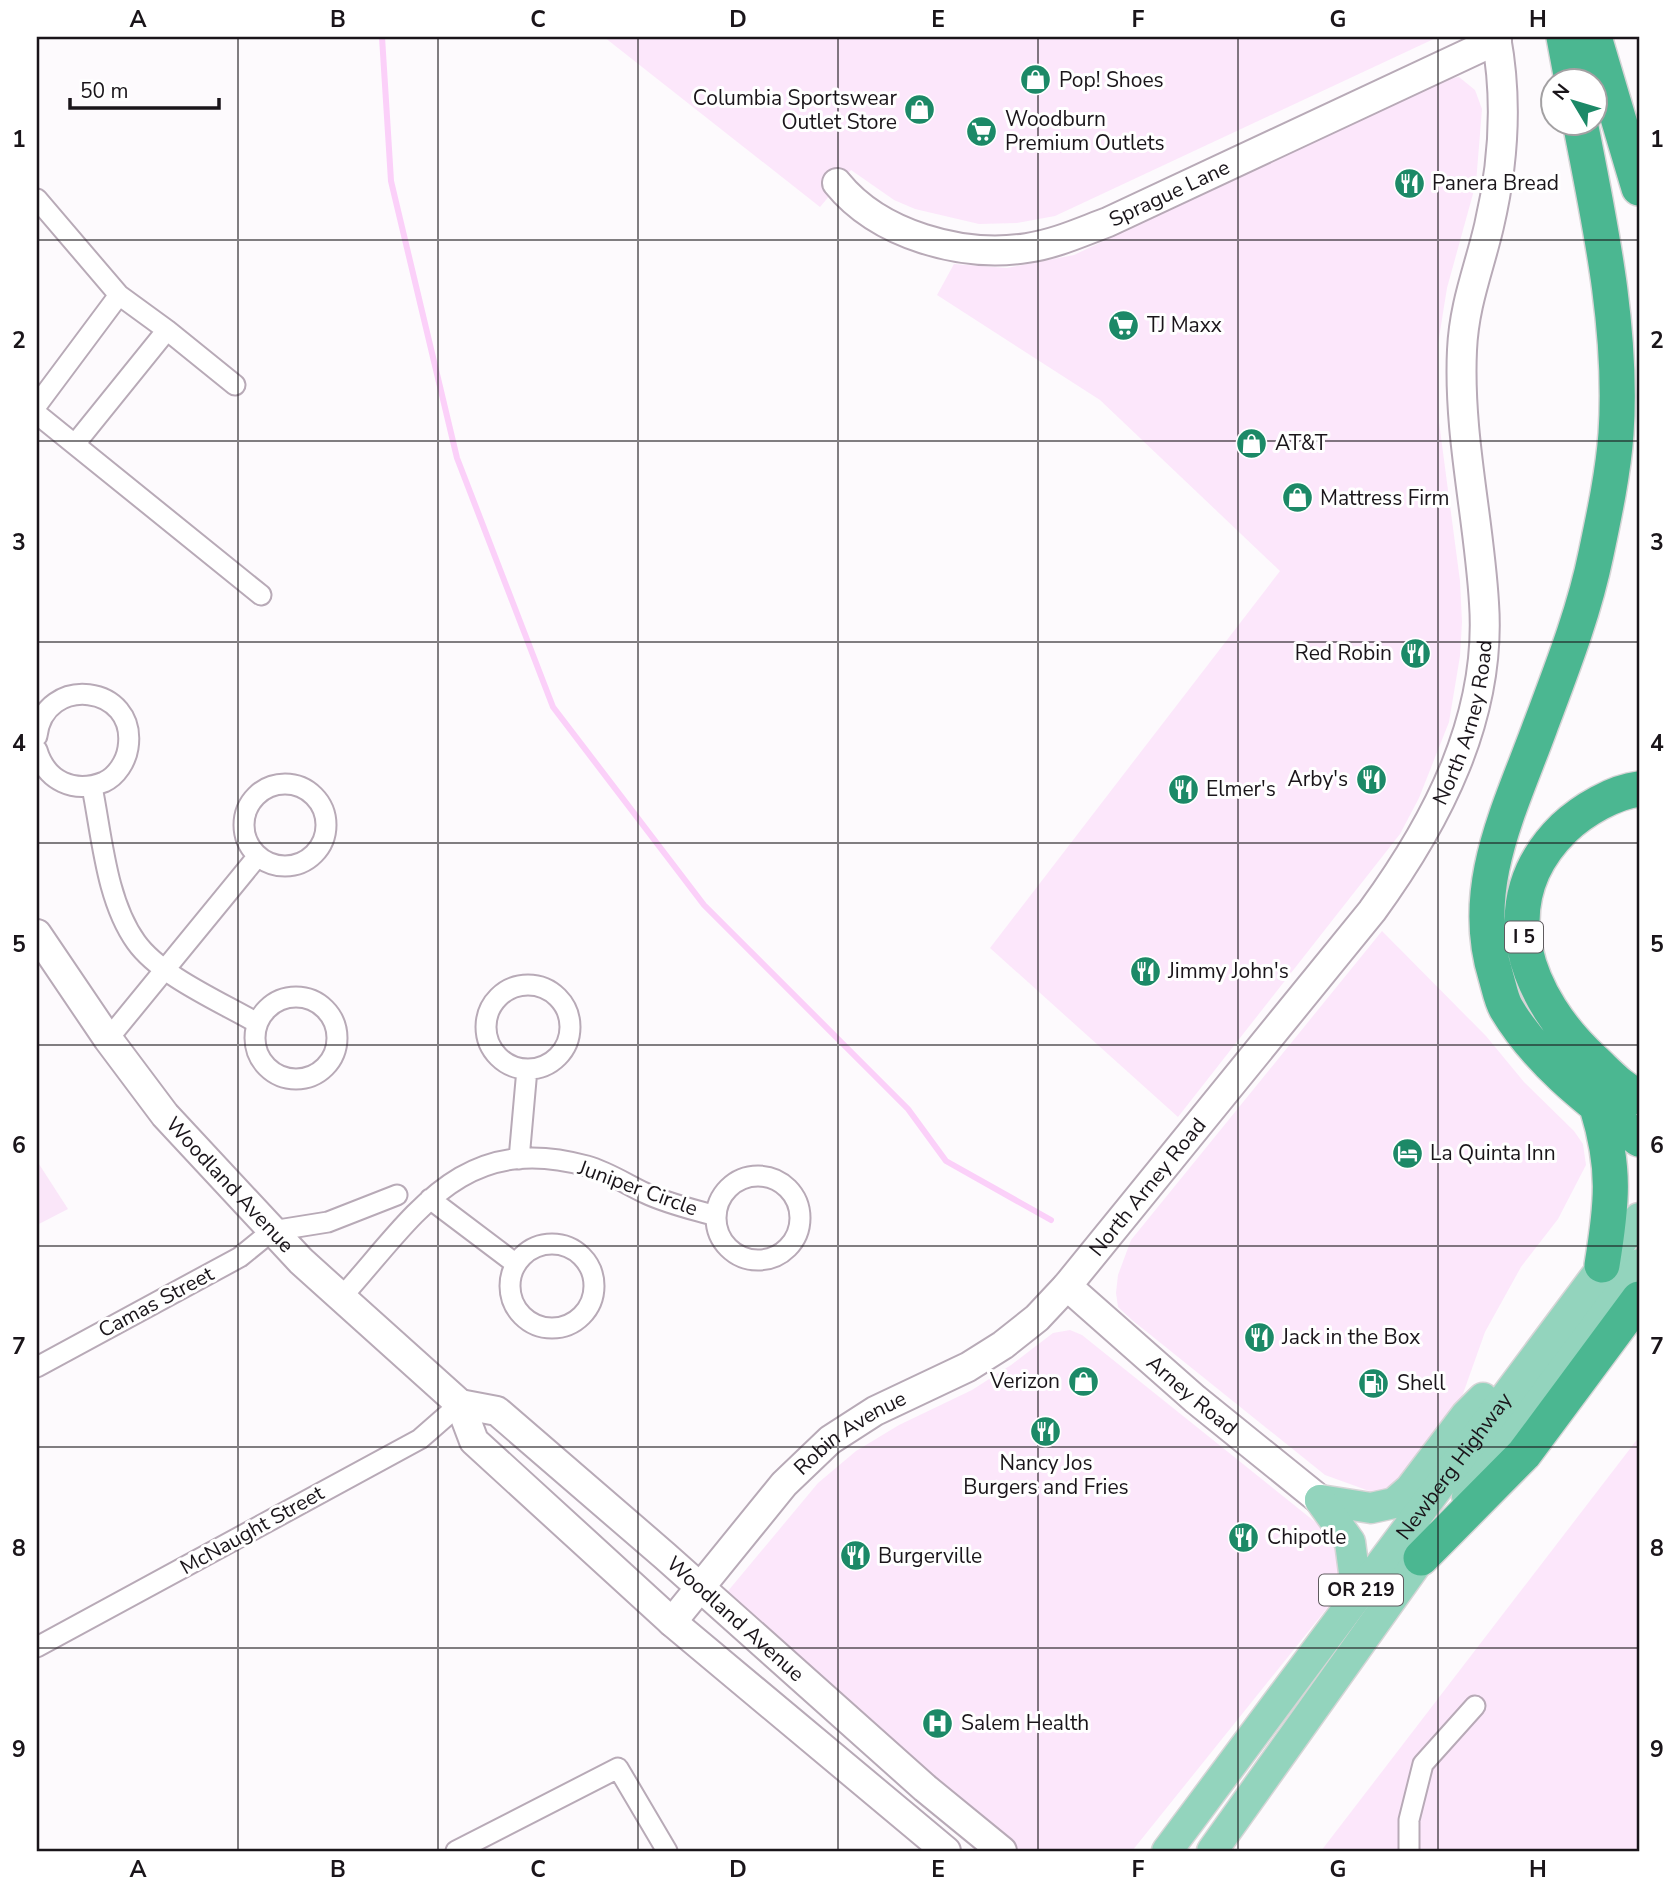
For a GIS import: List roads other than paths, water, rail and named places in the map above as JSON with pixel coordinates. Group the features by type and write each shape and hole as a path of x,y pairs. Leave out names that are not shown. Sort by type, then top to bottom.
{"highway":[{"path":"1564,37 1569,66"},
{"path":"1594,37 1639,188"},
{"name":"I 5","path":"1583,136 1601,229 1613,332 1616,435 1596,556 1565,662 1494,847 1486,914 1490,958 1505,1006 1543,1057 1597,1107 1639,1139"},
{"name":"I 5","path":"1639,789 1592,808 1557,836 1540,859 1530,883 1523,916 1525,952 1531,978 1544,1003 1579,1047 1627,1091 1639,1097"},
{"path":"1597,1107 1609,1153 1612,1205 1602,1265"},
{"path":"1421,1558 1524,1454 1639,1299"}],"main road":[{"name":"Sprague Lane","path":"837,183 873,215 926,239 998,251 1054,243 1108,222 1496,38"},
{"name":"North Arney Road","path":"1067,1286 1402,869 1448,787 1469,727 1480,670 1485,605 1461,413 1462,348 1468,295 1489,226 1503,149 1504,83 1496,38"},
{"name":"Woodland Avenue","path":"37,934 107,1039 165,1115 272,1231 340,1298 460,1404 474,1441 672,1622 946,1851"},
{"name":"Newberg Highway","path":"1167,1851 1639,1218"},
{"name":"Newberg Highway","path":"1212,1851 1421,1558 1639,1264"},
{"name":"Arney Road","path":"1067,1286 1195,1399 1320,1500"},
{"name":"Robin Avenue","path":"672,1622 784,1484 830,1440 875,1411 968,1367 1003,1345 1037,1318 1067,1286"},
{"path":"1320,1500 1371,1508 1394,1503 1410,1489 1466,1415 1556,1328"},
{"name":"Woodland Avenue","path":"460,1404 497,1412 915,1780 1002,1851"},
{"path":"1320,1500 1350,1542 1357,1595"}],"street":[{"path":"37,199 119,295 235,385"},
{"path":"37,405 119,295"},
{"path":"75,444 167,330"},
{"path":"37,414 261,595"},
{"path":"37,736 38,724 53,703 80,693 104,698 120,711 130,734 126,760 109,780 92,787 76,787 61,782 48,772 37,750"},
{"path":"285,783 302,787 312,794 322,807 327,823 319,849 307,861 288,867 270,865 257,857 245,838 243,826 246,810 256,794 271,786 285,783"},
{"path":"92,787 114,890 136,944 164,969 257,1023"},
{"path":"107,1039 257,857"},
{"path":"528,984 545,988 556,995 566,1008 570,1024 562,1051 550,1062 527,1069 513,1066 500,1058 488,1040 486,1027 489,1010 499,996 513,987 528,984"},
{"path":"297,997 314,1000 334,1020 338,1036 336,1050 330,1063 318,1074 300,1080 281,1078 268,1070 256,1052 254,1039 257,1023 268,1007 282,999 297,997"},
{"path":"519,1159 527,1069"},
{"name":"Juniper Circle","path":"340,1298 430,1199 465,1172 496,1161 566,1161 590,1167 664,1202 716,1216"},
{"name":"Juniper Circle","path":"759,1176 776,1180 786,1186 796,1199 800,1215 799,1230 793,1242 781,1254 757,1260 743,1258 730,1250 718,1231 716,1216 719,1202 730,1187 744,1179 759,1176"},
{"path":"272,1231 328,1222 397,1195"},
{"path":"430,1199 516,1264"},
{"name":"Camas Street","path":"37,1367 240,1257 272,1231"},
{"path":"552,1244 580,1255 589,1268 594,1284 586,1311 574,1322 550,1328 536,1326 523,1318 511,1300 509,1287 516,1264 526,1253 552,1244"},
{"name":"McNaught Street","path":"37,1647 420,1439 460,1404"},
{"path":"1409,1851 1409,1820 1423,1764 1475,1706"},
{"path":"456,1851 618,1768 667,1851"}],"waterway":[{"path":"382,37 391,181 457,458 553,707 704,905 908,1109 946,1161 1051,1220"}],"place":[{"name":"Pop! Shoes","path":"1036,80"},
{"name":"Columbia Sportswear Outlet Store","path":"920,110"},
{"name":"Woodburn Premium Outlets","path":"982,131"},
{"name":"Panera Bread","path":"1409,183"},
{"name":"TJ Maxx","path":"1124,325"},
{"name":"AT&T","path":"1252,443"},
{"name":"Mattress Firm","path":"1297,498"},
{"name":"Red Robin","path":"1415,653"},
{"name":"Arby's","path":"1371,779"},
{"name":"Elmer's","path":"1183,789"},
{"name":"Jimmy John's","path":"1145,971"},
{"name":"La Quinta Inn","path":"1407,1153"},
{"name":"Jack in the Box","path":"1259,1337"},
{"name":"Verizon","path":"1083,1381"},
{"name":"Shell","path":"1374,1383"},
{"name":"Nancy Jos Burgers and Fries","path":"1046,1431"},
{"name":"Chipotle","path":"1244,1537"},
{"name":"Burgerville","path":"855,1556"},
{"name":"Salem Health","path":"938,1723"}]}
